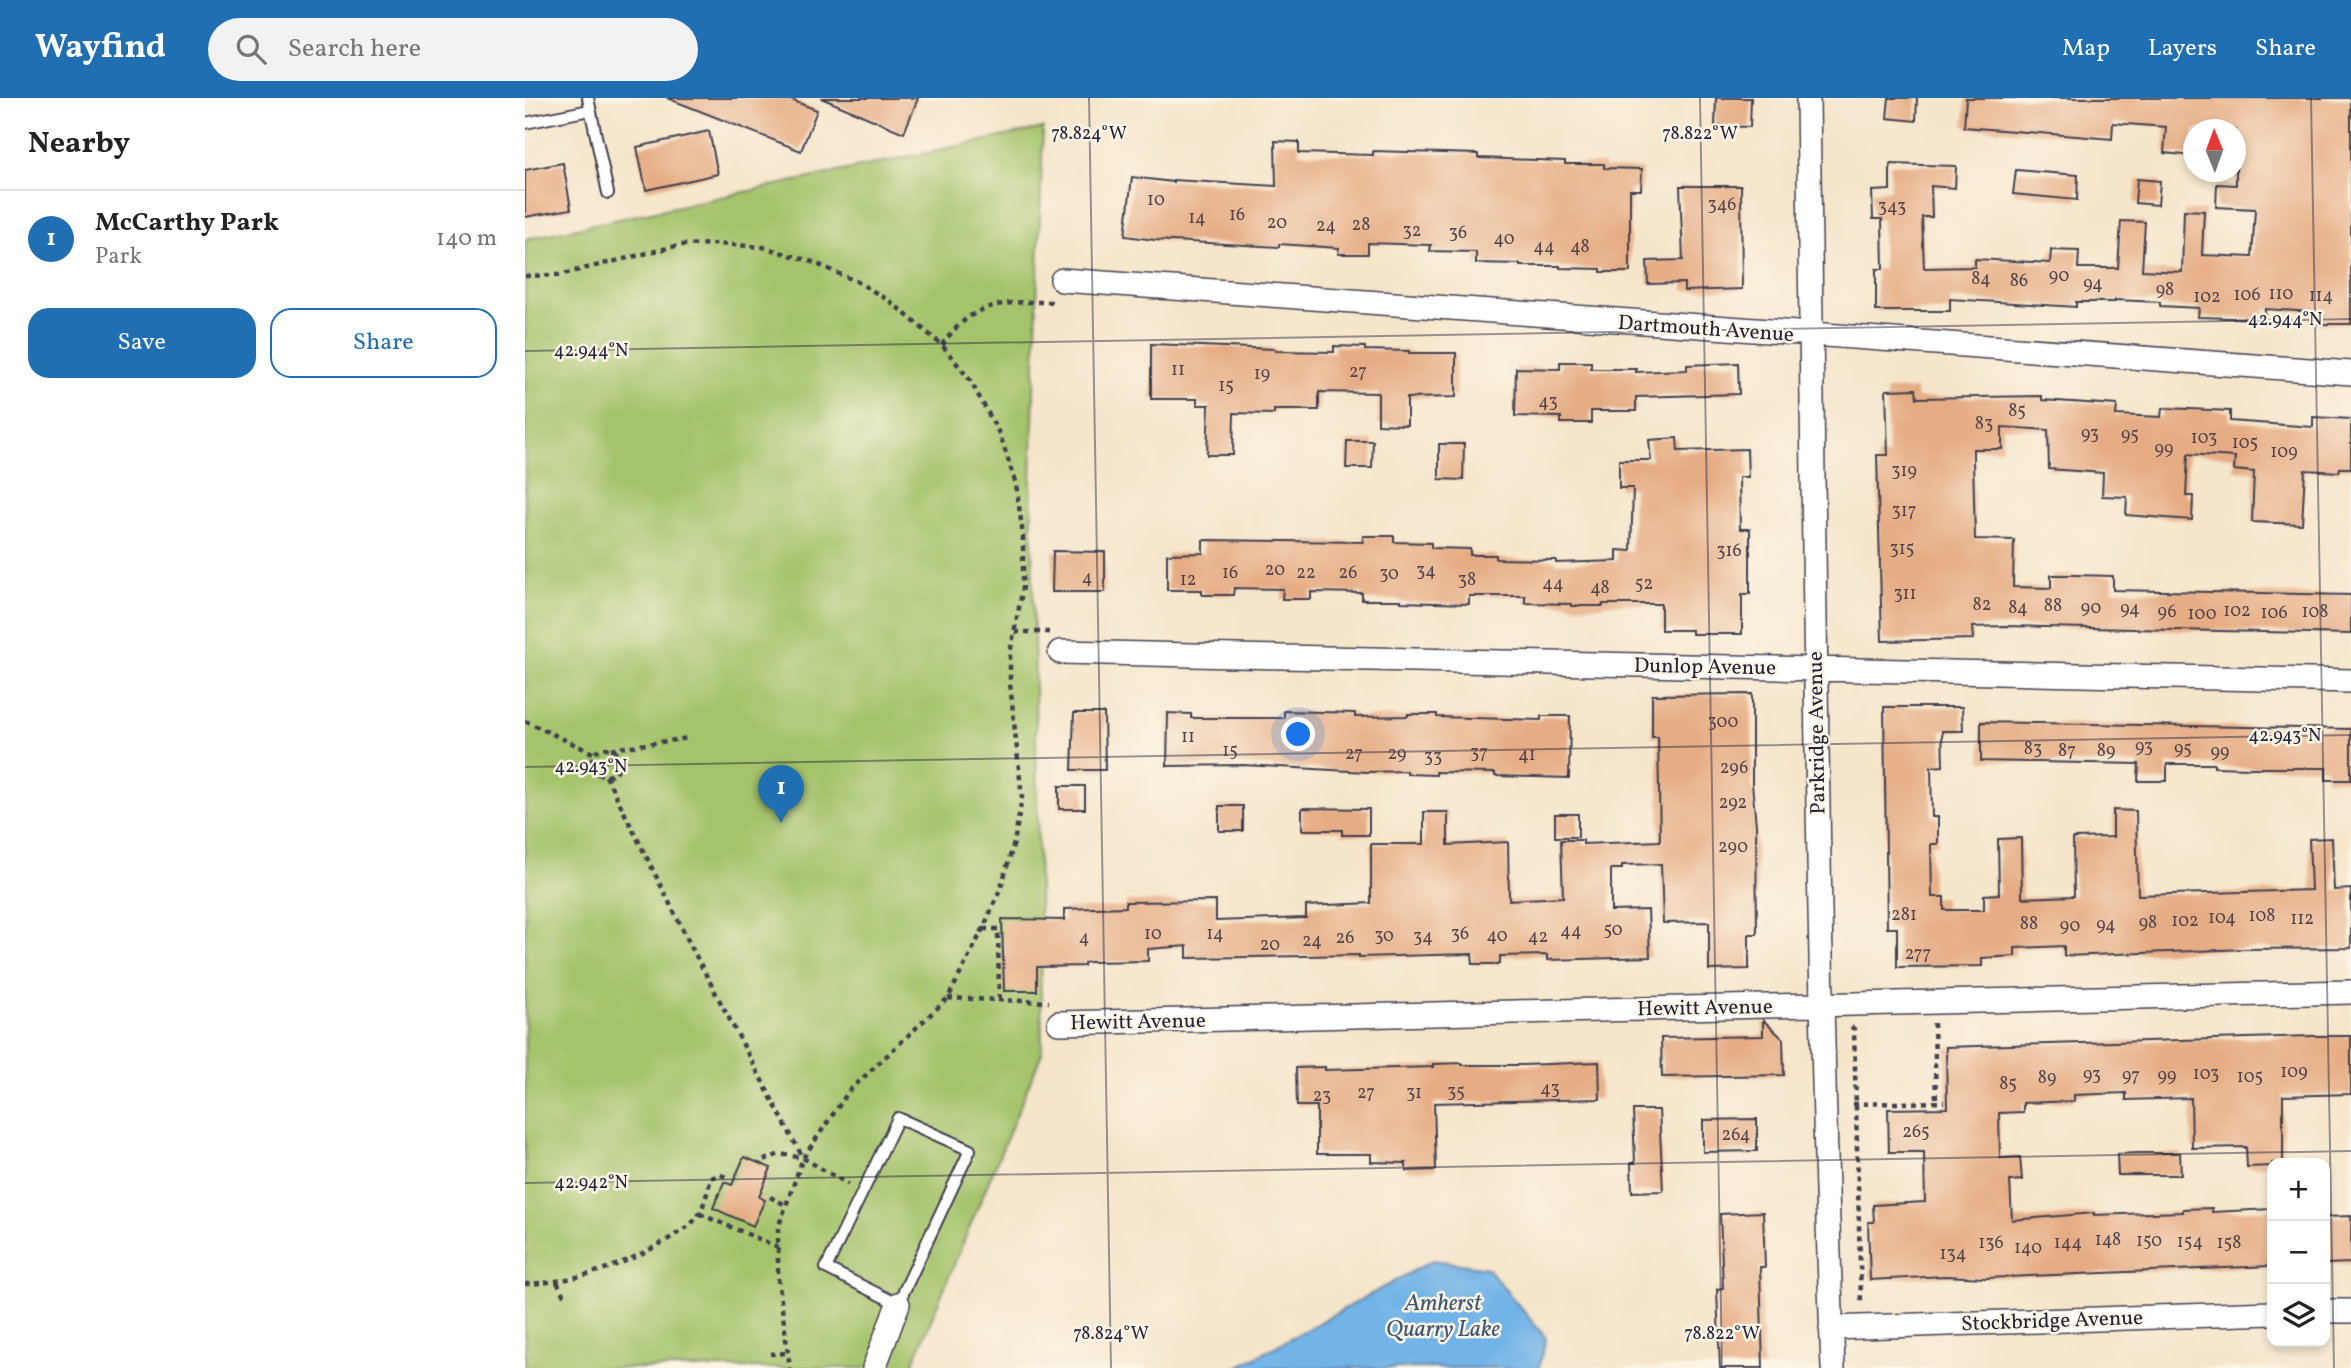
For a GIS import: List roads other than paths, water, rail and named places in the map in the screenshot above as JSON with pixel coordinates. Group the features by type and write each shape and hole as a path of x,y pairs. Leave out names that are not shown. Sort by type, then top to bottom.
{"street":[{"name":"Parkridge Avenue","path":"1808,98 1815,668 1833,1368"},
{"name":"Dartmouth Avenue","path":"1061,291 1811,335 2351,373"},
{"name":"Dunlop Avenue","path":"1055,642 1815,668 2351,681"},
{"name":"Hewitt Avenue","path":"1058,1013 1823,1005 2351,992"},
{"path":"874,1368 898,1304"},
{"path":"2330,1311 2351,1311"},
{"name":"Stockbridge Avenue","path":"1831,1328 2267,1313"}],"lane":[{"path":"588,98 608,193"},
{"path":"525,123 590,110"},
{"path":"898,1118 970,1150 898,1304 826,1268 898,1118"}],"water":[{"name":"Amherst Quarry Lake","path":"1433,1260 1487,1268 1546,1338 1539,1368 1236,1368"}],"place":[{"name":"McCarthy Park","path":"781,823"}]}
